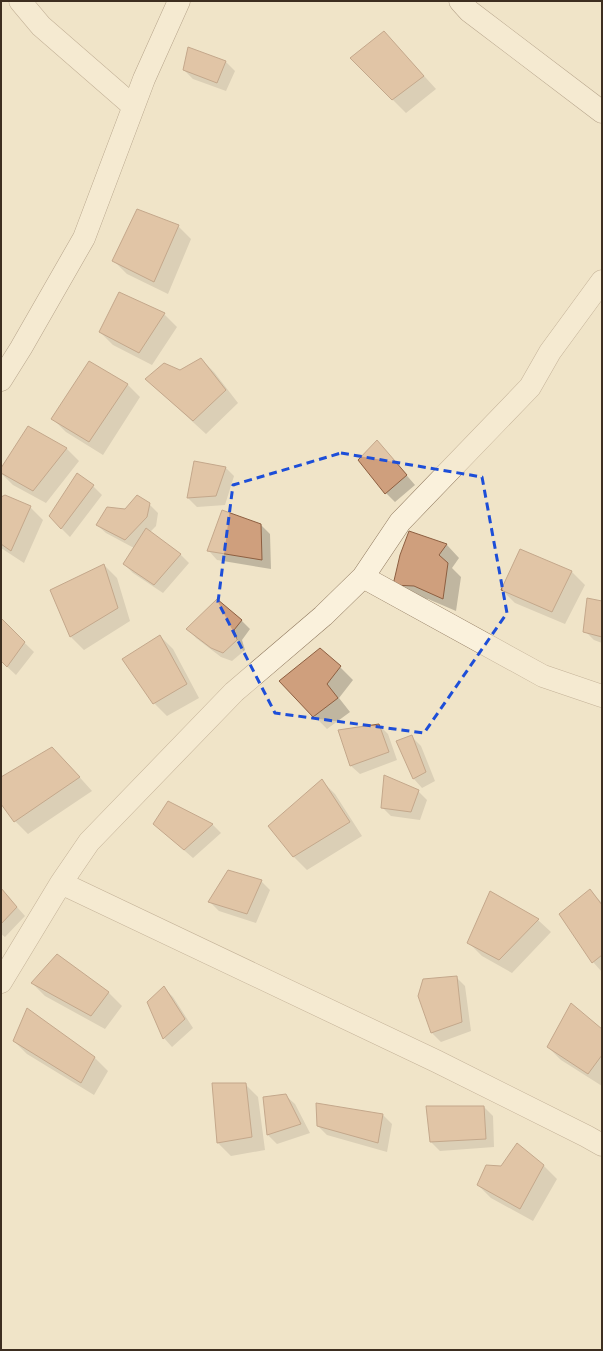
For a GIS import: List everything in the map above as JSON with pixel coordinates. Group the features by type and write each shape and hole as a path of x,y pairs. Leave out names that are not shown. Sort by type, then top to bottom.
{"street":[{"path":"20,1 41,26 133,106"},
{"path":"1,380 84,238 133,106 179,1"},
{"path":"460,1 469,12 602,112"},
{"path":"1,982 88,842 234,692 323,616 363,577 400,522 530,387 550,352 602,281"},
{"path":"363,577 543,676 602,696"},
{"path":"62,883 429,1058 602,1145"}],"highlighted area":[{"path":"341,453 482,477 507,613 424,733 275,713 218,602 233,485"}],"building":[{"path":"384,31 424,76 392,100 350,58"},
{"path":"188,47 226,61 217,83 183,70"},
{"path":"137,209 179,225 154,282 112,261"},
{"path":"119,292 165,313 139,353 99,332"},
{"path":"201,358 226,390 193,421 145,379 164,363 180,370"},
{"path":"89,361 128,384 89,442 51,419"},
{"path":"28,426 67,448 33,491 1,473 1,468"},
{"path":"377,440 407,475 385,494 358,460"},
{"path":"194,461 226,467 216,496 187,498"},
{"path":"77,473 94,485 61,529 49,516"},
{"path":"5,495 31,506 11,551 1,544 1,497"},
{"path":"137,495 150,503 147,517 125,540 96,525 107,507 125,509"},
{"path":"222,510 261,524 262,560 207,551"},
{"path":"146,528 181,554 154,585 123,564"},
{"path":"409,531 447,544 439,555 448,563 443,599 414,586 393,585 400,555"},
{"path":"520,549 572,571 552,612 501,590"},
{"path":"104,564 118,608 70,637 50,590"},
{"path":"587,598 602,601 602,637 583,632"},
{"path":"217,599 242,620 234,630 237,640 223,653 211,648 186,629"},
{"path":"1,618 25,642 7,667 1,661"},
{"path":"160,635 187,684 153,704 122,659"},
{"path":"320,648 341,666 327,684 338,698 313,717 279,681"},
{"path":"379,724 389,752 350,766 338,730"},
{"path":"412,735 426,772 413,779 396,741"},
{"path":"52,747 80,777 14,822 1,804 1,777"},
{"path":"384,775 419,790 411,812 381,808"},
{"path":"322,779 350,822 293,857 268,826"},
{"path":"168,801 213,824 184,850 153,824"},
{"path":"228,870 262,880 247,914 208,902"},
{"path":"1,888 17,907 1,924"},
{"path":"590,889 602,905 602,955 592,963 559,914"},
{"path":"490,891 539,919 499,960 467,943"},
{"path":"57,954 109,992 91,1016 31,983"},
{"path":"457,976 462,1022 431,1033 418,996 423,979"},
{"path":"164,986 185,1019 163,1039 147,1002"},
{"path":"571,1003 602,1029 602,1055 588,1074 547,1047"},
{"path":"27,1008 95,1057 81,1083 13,1041"},
{"path":"212,1083 246,1083 252,1137 217,1143"},
{"path":"286,1094 301,1124 267,1135 263,1097"},
{"path":"316,1103 383,1114 378,1143 317,1126"},
{"path":"426,1106 484,1106 486,1139 430,1142"},
{"path":"517,1143 544,1165 520,1209 477,1185 486,1165 501,1166"}]}
